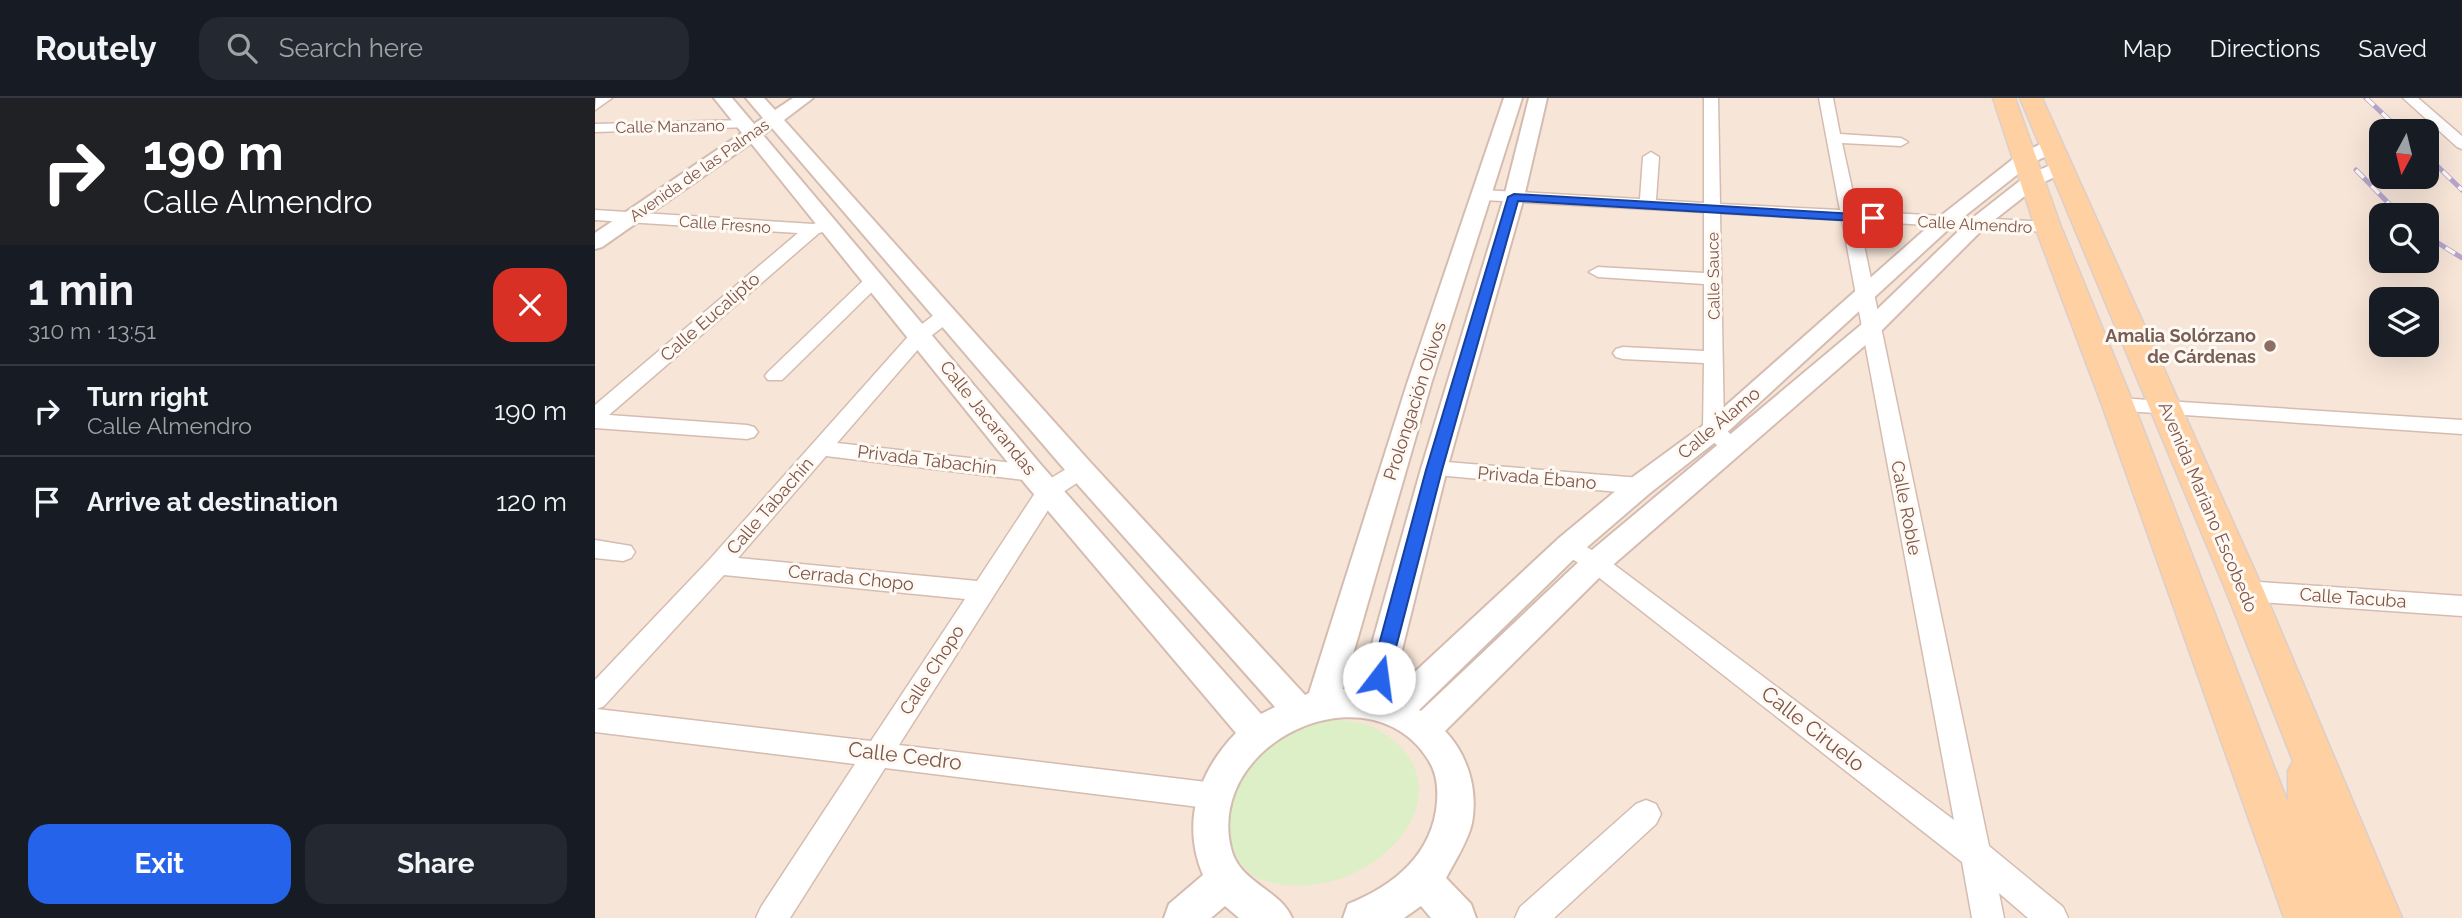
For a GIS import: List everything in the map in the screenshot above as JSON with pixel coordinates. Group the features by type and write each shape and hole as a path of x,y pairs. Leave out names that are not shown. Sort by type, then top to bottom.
{"main road":[{"path":"2004,98 2048,227 2118,405 2308,918"},
{"name":"Avenida Mariano Escobedo","path":"2031,98 2245,591 2378,918"},
{"path":"2310,753 2310,830 2345,918"}],"street":[{"path":"595,106 605,98"},
{"name":"Calle Jacarandas","path":"723,98 762,114 946,315 1081,470 1310,708"},
{"name":"Avenida de las Palmas","path":"599,219 762,114 804,98"},
{"name":"Calle Sauce","path":"1711,98 1714,358 1723,438"},
{"name":"Calle Roble","path":"1826,98 1988,918"},
{"path":"2410,98 2462,144"},
{"path":"1510,106 1536,106"},
{"name":"Prolongación Olivos","path":"1310,708 1510,106"},
{"name":"Prolongación Olivos","path":"1384,707 1434,470 1514,197 1536,106"},
{"name":"Calle Jacarandas","path":"762,114 821,227 874,280 1041,482 1258,734"},
{"name":"Avenida de las Palmas","path":"595,243 631,218 762,114"},
{"name":"Calle Manzano","path":"595,128 762,114"},
{"path":"1833,138 1901,142"},
{"name":"Calle Álamo","path":"1425,729 1864,296 1945,222 2029,169 2057,156"},
{"path":"1648,205 1651,157"},
{"name":"Calle Álamo","path":"1384,707 1640,486 1723,438 1870,329 2029,169"},
{"name":"Calle Almendro","path":"1482,195 2048,227"},
{"name":"Calle Fresno","path":"599,219 631,218 821,227"},
{"name":"Calle Eucalipto","path":"595,419 821,227"},
{"path":"1598,272 1713,279"},
{"path":"775,376 874,280"},
{"name":"Calle Tabachín","path":"595,698 718,565 920,335 946,315"},
{"path":"1623,353 1714,358"},
{"path":"1419,384 1458,388"},
{"path":"2118,405 2462,427"},
{"path":"595,419 747,432"},
{"name":"Privada Tabachín","path":"821,448 1041,482"},
{"name":"Calle Chopo","path":"772,918 984,591 1041,482 1081,470"},
{"name":"Privada Ébano","path":"1434,470 1640,486"},
{"name":"Calle Ciruelo","path":"1569,546 1596,563 1975,854 2052,918"},
{"path":"595,549 623,552"},
{"name":"Cerrada Chopo","path":"718,565 984,591"},
{"name":"Calle Tacuba","path":"2245,591 2462,606"},
{"path":"1261,916 1239,897 1217,866 1210,839 1211,811 1215,796 1236,757 1258,734 1310,708 1347,702 1384,707 1425,729 1444,753 1455,782 1456,815 1445,849 1423,880 1378,916"},
{"name":"Calle Cedro","path":"595,720 1215,796"},
{"path":"1531,918 1646,814"},
{"path":"1183,918 1226,879"},
{"path":"1423,880 1457,918"}],"shaded area":[{"path":"595,98 2462,98 2462,918 595,918"}],"green space":[{"path":"1344,720 1375,728 1406,753 1418,782 1415,812 1398,840 1371,864 1336,880 1297,886 1257,878 1236,856 1230,842 1226,811 1234,782 1251,760 1287,731 1307,724"}],"railway":[{"path":"2366,98 2388,119"},
{"path":"2439,168 2462,190"},
{"path":"2356,170 2388,203"},
{"path":"2439,244 2462,258"}],"place":[{"name":"Amalia Solórzano de Cárdenas","path":"2270,346"}],"route":[{"path":"1379,678 1434,470 1514,197 1873,218"}]}
